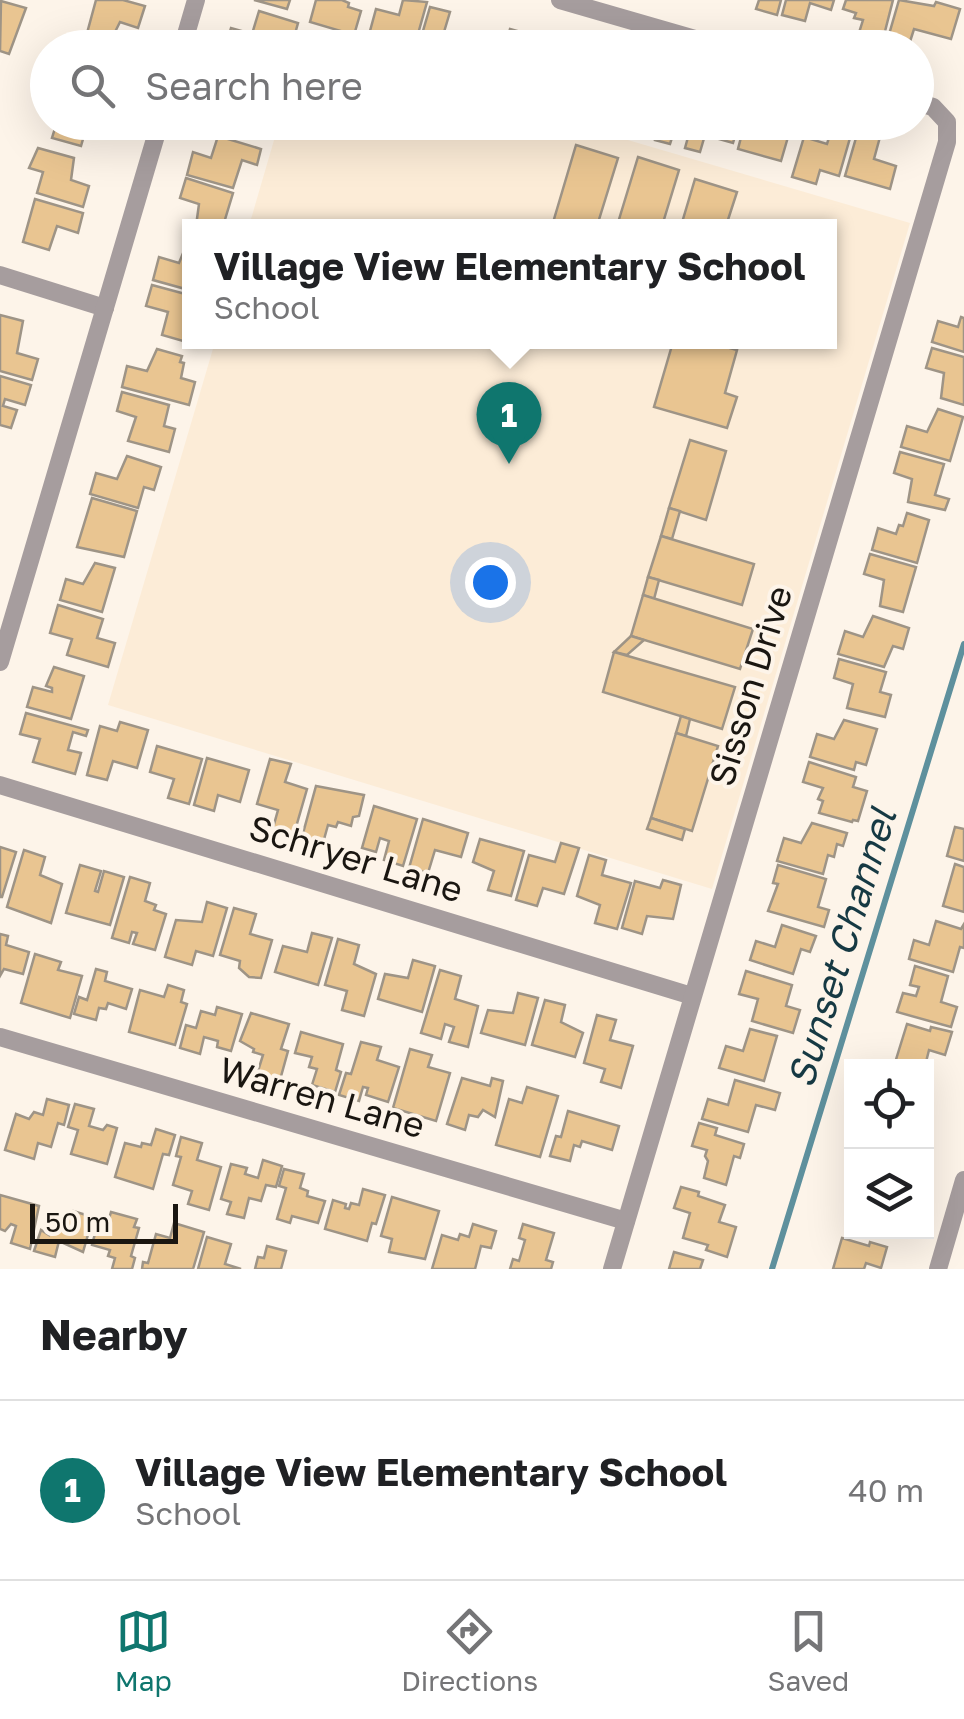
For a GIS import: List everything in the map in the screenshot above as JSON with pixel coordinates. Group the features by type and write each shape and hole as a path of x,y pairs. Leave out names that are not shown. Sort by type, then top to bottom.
{"street":[{"path":"187,30 196,0"},
{"path":"560,0 664,30"},
{"name":"Sisson Drive","path":"612,1269 947,142 947,122 934,108"},
{"path":"0,662 155,140"},
{"path":"0,275 105,308"},
{"name":"Schryer Lane","path":"0,785 692,996"},
{"name":"Warren Lane","path":"0,1037 626,1221"},
{"path":"938,1269 964,1180"}],"shaded area":[{"path":"274,140 628,140 910,223 712,889 108,705 213,349 837,349 837,219 251,219"}],"building":[{"path":"96,0 123,0 145,6 138,28 120,22 116,30 88,30"},
{"path":"254,0 290,0 287,9"},
{"path":"316,0 342,0 349,3 348,7 361,11 355,30 337,30 310,22"},
{"path":"403,0 427,2 419,30 370,30 376,9 399,15"},
{"path":"759,0 781,0 777,15 756,9"},
{"path":"786,0 834,0 831,10 810,3 805,21 782,15"},
{"path":"846,0 893,0 885,30 860,30 863,20 843,9"},
{"path":"899,0 934,6 936,2 960,9 951,39 934,34 934,30 890,30"},
{"path":"1,1 26,8 9,54 0,51"},
{"path":"430,7 450,12 445,30 423,30"},
{"path":"259,11 298,23 296,30 253,30"},
{"path":"59,140 83,140 81,146"},
{"path":"217,140 261,149 257,165 242,160 233,188 187,175 193,152 211,158"},
{"path":"687,140 704,140 700,152 685,148"},
{"path":"740,140 787,140 781,161 738,149"},
{"path":"803,140 827,144 828,140 849,140 839,176 820,170 816,184 792,177"},
{"path":"855,140 879,140 874,159 896,166 890,189 845,176"},
{"path":"576,145 618,158 599,219 554,219"},
{"path":"38,148 74,158 71,180 89,186 83,207 37,193 43,172 29,168"},
{"path":"638,157 679,170 664,219 619,219"},
{"path":"186,178 233,193 225,219 197,219 199,204 180,198"},
{"path":"695,179 737,192 728,219 683,219"},
{"path":"35,199 83,213 78,233 57,226 49,250 23,242"},
{"path":"182,256 182,288 153,280 159,257 179,263"},
{"path":"152,285 182,293 182,341 162,335 168,312 146,306"},
{"path":"0,315 23,321 17,353 38,359 32,380 0,371"},
{"path":"961,317 964,352 932,342 938,321 958,327"},
{"path":"932,348 964,357 964,405 941,398 944,373 926,368"},
{"path":"157,349 182,356 181,378 195,382 189,405 122,387 127,366 147,371"},
{"path":"671,349 737,350 725,393 737,397 727,428 654,407"},
{"path":"0,376 31,385 25,405 5,399 3,406 17,410 11,428 0,425"},
{"path":"122,392 169,405 164,426 175,429 169,452 128,441 136,417 117,411"},
{"path":"938,409 963,417 950,461 901,447 907,426 927,432"},
{"path":"690,440 726,451 706,520 669,508"},
{"path":"900,452 944,464 935,495 949,499 945,510 908,502 912,479 894,473"},
{"path":"127,456 161,467 154,490 144,487 138,508 90,494 96,473 117,479"},
{"path":"92,498 137,511 124,557 77,547"},
{"path":"669,508 680,511 672,539 661,536"},
{"path":"907,513 929,520 917,563 872,550 878,528 896,534"},
{"path":"661,536 754,564 742,605 648,577"},
{"path":"870,554 916,567 903,612 880,606 884,580 864,574"},
{"path":"95,563 115,568 102,612 60,600 66,579 83,584"},
{"path":"648,577 659,580 654,599 643,595"},
{"path":"643,595 753,629 740,669 631,636"},
{"path":"58,605 103,619 97,638 115,643 108,667 67,655 72,639 50,633"},
{"path":"873,616 909,628 903,649 893,646 884,667 838,654 845,631 863,637"},
{"path":"631,636 644,640 627,655 614,652"},
{"path":"614,652 735,687 722,729 603,692"},
{"path":"839,659 886,672 880,692 891,695 885,717 847,708 853,684 834,678"},
{"path":"54,667 84,676 71,719 27,707 33,687 52,692 46,686"},
{"path":"26,713 88,730 86,736 73,732 68,750 81,753 75,774 33,762 40,739 20,734"},
{"path":"681,716 690,719 686,736 676,733"},
{"path":"844,720 877,729 866,765 856,762 854,770 810,757 817,734 834,739"},
{"path":"120,722 148,730 137,768 113,761 107,780 87,775 100,726 117,731"},
{"path":"676,733 718,746 692,831 651,818"},
{"path":"157,746 202,759 189,804 168,798 174,779 150,772"},
{"path":"207,758 249,770 240,802 218,795 214,811 194,805"},
{"path":"270,759 291,764 285,782 307,789 294,834 273,828 278,810 257,804"},
{"path":"809,762 856,777 853,787 867,791 858,821 819,813 823,801 818,799 823,788 803,782"},
{"path":"316,786 364,795 359,816 353,817 351,826 338,822 336,827 328,825 323,843 302,837"},
{"path":"374,806 417,819 403,866 384,860 389,841 380,838 376,852 362,848"},
{"path":"651,818 685,829 682,840 647,829"},
{"path":"423,819 468,833 461,857 435,850 428,873 409,868"},
{"path":"812,823 847,833 843,846 837,844 834,857 828,855 823,874 777,861 784,838 801,843"},
{"path":"955,827 964,829 964,861 947,856"},
{"path":"480,839 524,851 511,896 488,890 494,871 473,862"},
{"path":"561,843 579,848 564,894 543,888 537,906 516,900 529,855 555,862"},
{"path":"0,847 16,852 2,897 0,897"},
{"path":"24,850 45,857 40,875 62,884 51,923 7,907"},
{"path":"589,855 606,860 602,875 631,883 617,929 595,923 600,905 577,896"},
{"path":"955,864 964,867 964,912 943,906"},
{"path":"80,865 101,871 95,891 98,892 104,871 124,877 110,925 66,913"},
{"path":"778,865 826,879 818,907 829,910 824,927 768,911 778,884 773,883"},
{"path":"130,877 150,883 145,901 166,914 155,950 133,944 137,933 132,932 129,943 112,938"},
{"path":"663,880 681,885 673,919 647,916 642,934 622,928 635,881 660,888"},
{"path":"207,902 227,908 213,956 196,951 192,965 165,957 176,920 202,922"},
{"path":"234,908 256,914 250,934 272,940 261,978 249,977 239,968 240,961 220,955"},
{"path":"936,921 961,929 964,924 964,948 960,947 953,972 909,959 914,940 929,945"},
{"path":"782,925 816,936 810,952 801,949 793,974 750,960 756,941 775,947"},
{"path":"312,933 332,938 318,985 275,972 283,946 307,952"},
{"path":"0,934 8,936 6,945 29,952 23,974 4,969 0,976"},
{"path":"338,939 359,945 354,964 376,974 364,1016 342,1010 347,991 325,985"},
{"path":"35,954 61,962 58,970 82,976 70,1018 21,1003"},
{"path":"413,960 435,966 422,1012 378,999 385,974 408,978"},
{"path":"915,966 948,976 941,1002 957,1007 951,1027 897,1012 903,993 916,996 919,987 910,985"},
{"path":"96,969 107,972 105,981 132,989 126,1009 108,1003 106,1009 99,1008 96,1020 74,1014 79,997 87,1000"},
{"path":"440,970 461,976 455,999 478,1006 468,1047 449,1042 454,1027 445,1024 441,1039 421,1033"},
{"path":"746,971 792,985 786,1006 800,1010 793,1033 752,1021 758,999 739,994"},
{"path":"168,985 184,990 181,1002 187,1004 175,1045 129,1032 140,990 164,997"},
{"path":"518,993 538,998 525,1045 481,1033 488,1010 513,1013"},
{"path":"545,1000 565,1005 561,1022 583,1033 575,1057 532,1045"},
{"path":"217,1007 242,1014 231,1051 204,1037 200,1054 180,1048 186,1025 196,1028 201,1011 215,1015"},
{"path":"251,1013 289,1024 281,1049 288,1051 280,1080 257,1074 263,1055 240,1041"},
{"path":"597,1015 616,1020 610,1040 633,1046 621,1088 601,1082 605,1069 584,1063"},
{"path":"907,1024 952,1032 945,1055 929,1050 927,1059 896,1059"},
{"path":"750,1029 777,1036 764,1081 719,1068 726,1046 743,1051"},
{"path":"301,1032 343,1044 335,1092 312,1085 317,1069 309,1067 312,1057 295,1053"},
{"path":"361,1042 381,1047 377,1060 399,1067 388,1102 366,1095 368,1088 363,1087 359,1101 339,1095 346,1073 351,1074"},
{"path":"410,1049 432,1055 428,1067 450,1073 436,1121 393,1108"},
{"path":"462,1078 490,1086 492,1078 503,1081 495,1117 483,1110 478,1117 469,1115 465,1130 447,1124"},
{"path":"735,1080 780,1093 775,1110 756,1105 748,1132 702,1119 708,1099 728,1105"},
{"path":"527,1087 558,1096 540,1157 496,1145 509,1099 522,1103"},
{"path":"47,1099 69,1105 64,1125 58,1123 51,1147 38,1143 34,1159 5,1150 16,1114 29,1119 34,1112 43,1115"},
{"path":"75,1104 94,1109 89,1126 117,1128 107,1164 71,1154 78,1130 68,1127"},
{"path":"568,1111 619,1126 612,1150 582,1141 580,1147 574,1145 570,1161 550,1156 556,1136 561,1137"},
{"path":"699,1123 717,1128 715,1135 744,1144 740,1158 734,1156 726,1185 704,1178 707,1150 692,1146"},
{"path":"156,1129 175,1135 169,1155 163,1154 153,1189 115,1177 125,1143 151,1145"},
{"path":"181,1137 202,1143 197,1160 221,1167 209,1210 188,1204 192,1191 173,1185 181,1157 176,1156"},
{"path":"263,1160 282,1166 276,1187 266,1185 261,1201 249,1198 244,1218 227,1214 231,1202 221,1199 231,1164 247,1168 245,1174 258,1178"},
{"path":"284,1169 304,1174 300,1188 308,1191 307,1196 325,1201 318,1223 292,1216 290,1223 277,1219 286,1188 279,1186"},
{"path":"681,1187 725,1205 719,1222 736,1227 727,1257 706,1250 708,1245 683,1238 690,1213 674,1208"},
{"path":"363,1189 385,1195 367,1241 325,1229 333,1200 349,1209 351,1203 359,1205"},
{"path":"0,1195 39,1206 30,1249 11,1243 16,1226 0,1229"},
{"path":"392,1197 439,1211 425,1259 389,1252 392,1239 381,1236"},
{"path":"73,1211 93,1217 83,1252 59,1241 55,1257 34,1251 41,1230 49,1235 55,1214 68,1218"},
{"path":"111,1212 137,1219 132,1269 112,1269 115,1258 108,1256 110,1250 92,1245 97,1226 106,1229"},
{"path":"174,1223 204,1232 193,1269 142,1269 143,1262 148,1263 156,1234 170,1238"},
{"path":"473,1224 496,1231 491,1248 481,1246 475,1269 432,1269 442,1235 458,1240 460,1234 469,1237"},
{"path":"523,1224 554,1233 546,1260 553,1262 551,1269 510,1269 513,1259 519,1261 525,1240 519,1238"},
{"path":"207,1237 231,1244 225,1264 241,1269 198,1269"},
{"path":"842,1238 887,1247 881,1268 866,1263 864,1269 833,1269"},
{"path":"267,1246 286,1251 281,1269 255,1269"},
{"path":"674,1252 703,1260 700,1269 669,1269"}],"waterway":[{"name":"Sunset Channel","path":"772,1269 964,644"}],"place":[{"name":"Village View Elementary School","path":"509,464"}]}
